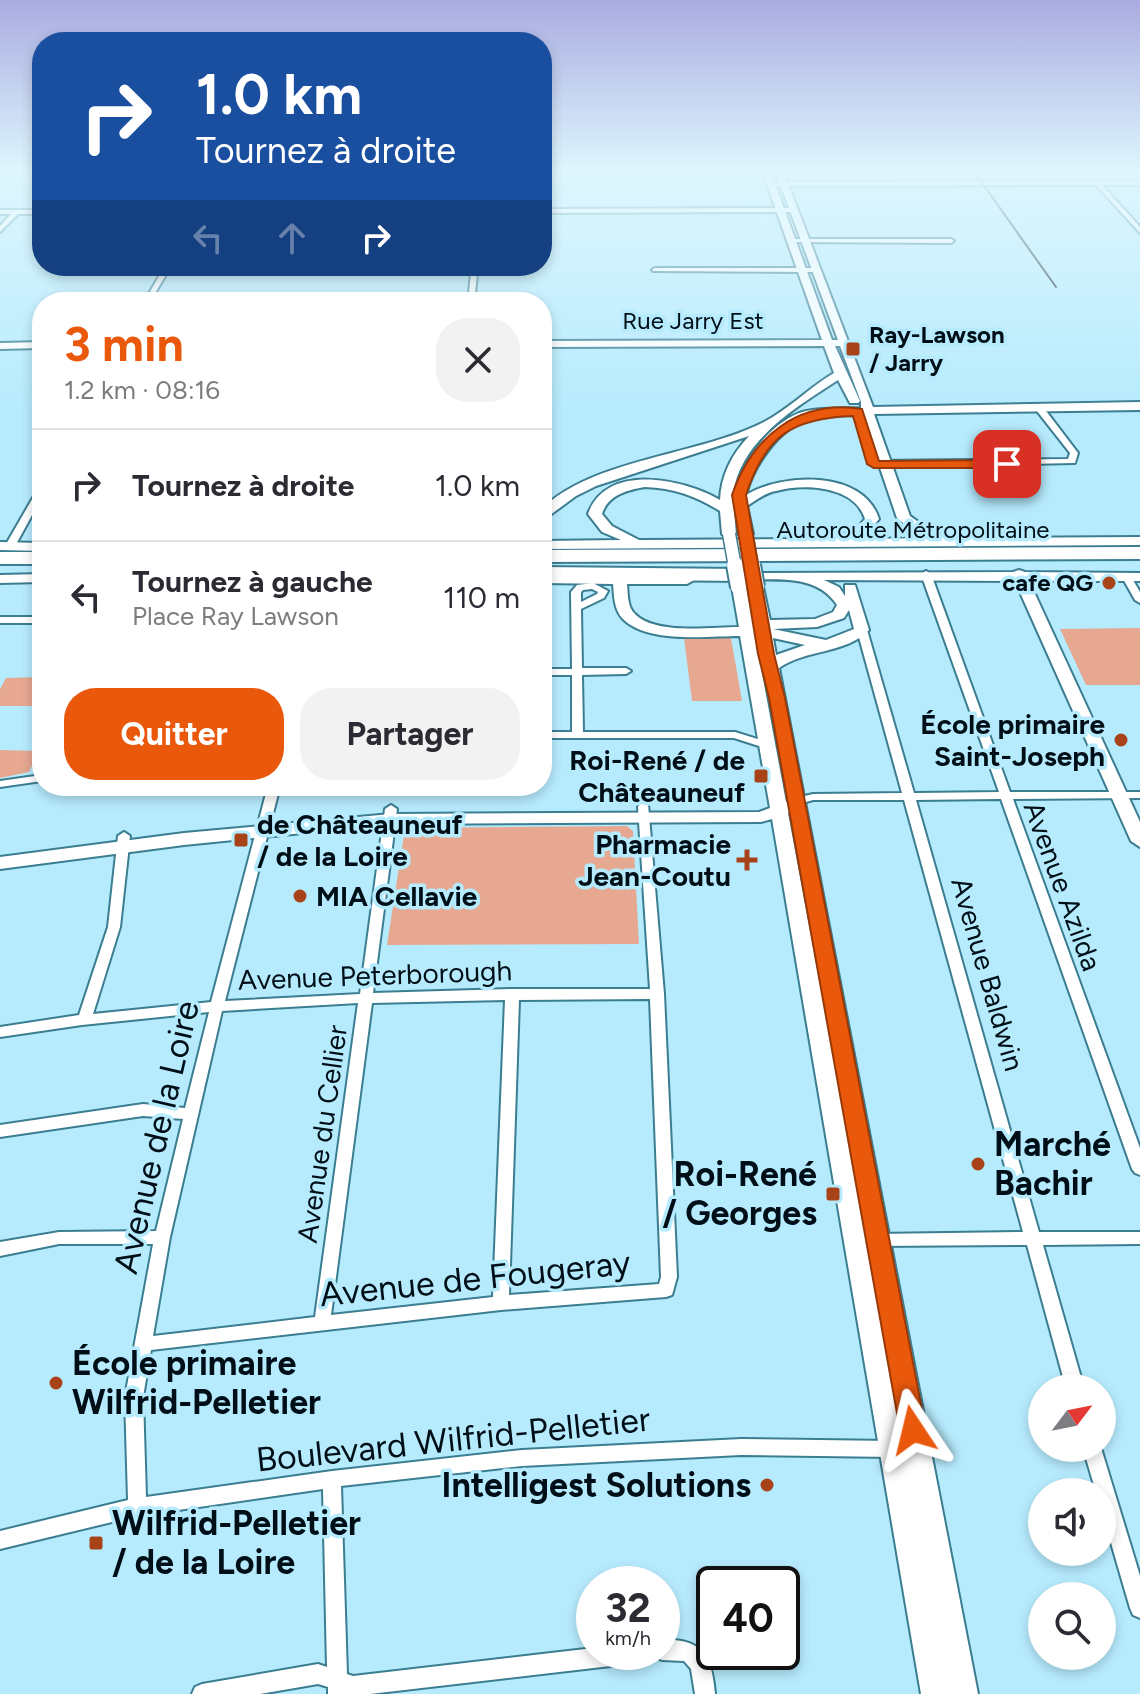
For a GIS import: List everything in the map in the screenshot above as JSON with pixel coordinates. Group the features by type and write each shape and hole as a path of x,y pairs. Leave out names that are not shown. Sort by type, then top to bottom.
{"highway":[{"path":"552,558 649,543"},
{"path":"3,550 32,556"},
{"name":"Autoroute Métropolitaine","path":"552,559 1140,552"},
{"name":"Autoroute Métropolitaine","path":"552,559 1136,572"},
{"path":"552,560 745,583"},
{"path":"0,568 32,568"}],"street":[{"path":"795,252 840,374 862,412"},
{"path":"810,252 845,343 891,510 905,535 903,544"},
{"path":"655,270 817,270"},
{"path":"813,301 828,301"},
{"name":"Rue Jarry Est","path":"552,344 845,343"},
{"path":"0,346 32,345"},
{"path":"784,806 766,745 756,629 729,534 725,509 727,482 733,464 748,443 767,425 840,374"},
{"path":"878,464 1072,461 1074,453 1040,409"},
{"path":"794,624 759,605 745,583 746,534 739,492 760,450 778,432 808,415 1140,409"},
{"path":"552,506 580,488 767,425"},
{"path":"878,464 907,520 925,532 963,543"},
{"path":"741,504 770,488 796,484 832,487 865,503 872,516 868,526 854,535 828,543"},
{"path":"725,509 701,493 668,485 629,487 602,499 595,511 600,522 611,531 649,543 1140,541"},
{"path":"3,550 32,505"},
{"path":"3,550 32,548"},
{"path":"552,579 717,580 745,583 798,575 1136,572 1140,600"},
{"name":"Avenue Azilda","path":"926,574 1140,1169"},
{"path":"1019,574 1140,841"},
{"path":"620,580 624,611 635,622 673,631 756,629 830,620 844,608 841,597 834,590 798,575"},
{"name":"Avenue Baldwin","path":"847,575 1071,1374"},
{"path":"0,579 32,578"},
{"path":"759,605 756,629 771,666 784,806 905,1449 963,1694"},
{"path":"577,607 578,735"},
{"path":"0,620 32,620"},
{"path":"756,629 822,644"},
{"path":"771,666 792,651 844,642 862,630"},
{"path":"552,672 626,671"},
{"path":"552,735 735,735 766,745"},
{"path":"0,784 32,777"},
{"path":"0,853 391,814 644,812 761,817 813,797 1140,795"},
{"name":"Avenue de la Loire","path":"137,1507 134,1397 162,1237 271,796"},
{"name":"Avenue de Fougeray","path":"143,1344 501,1303 666,1290 669,1277 657,994 644,812"},
{"name":"Avenue du Cellier","path":"322,1323 391,814"},
{"path":"0,863 124,841"},
{"path":"85,1017 114,927 124,841"},
{"path":"501,1303 512,994"},
{"name":"Avenue Peterborough","path":"0,1032 85,1017 219,1003 367,996 657,994"},
{"path":"0,1131 143,1110 191,1114"},
{"path":"0,1249 59,1238 162,1237"},
{"path":"867,1240 1140,1238"},
{"name":"Boulevard Wilfrid-Pelletier","path":"0,1540 137,1507 332,1479 522,1458 741,1447 905,1449"},
{"path":"905,1449 936,1694"},
{"path":"1096,1462 1140,1608"},
{"path":"332,1479 338,1688"},
{"path":"680,1649 694,1654 703,1667 705,1694"},
{"path":"202,1694 318,1674 338,1688 576,1660"}],"shaded area":[{"path":"1140,628 1140,685 1086,685 1060,629"},
{"path":"684,638 731,638 742,701 692,701"},
{"path":"32,677 32,706 0,706 0,689 6,678"},
{"path":"0,750 32,751 29,772 0,778"},
{"path":"627,826 633,831 639,944 387,945 405,828"}],"railway":[{"path":"1031,252 1056,287"}],"place":[{"name":"Ray-Lawson / Jarry","path":"853,349"},
{"name":"cafe QG","path":"1109,583"},
{"name":"École primaire Saint-Joseph","path":"1121,740"},
{"name":"Roi-René / de Châteauneuf","path":"761,776"},
{"name":"de Châteauneuf / de la Loire","path":"241,840"},
{"name":"Pharmacie Jean-Coutu","path":"747,860"},
{"name":"MIA Cellavie","path":"300,896"},
{"name":"Marché Bachir","path":"978,1164"},
{"name":"Roi-René / Georges","path":"833,1194"},
{"name":"École primaire Wilfrid-Pelletier","path":"56,1383"},
{"name":"Intelligest Solutions","path":"767,1485"},
{"name":"Wilfrid-Pelletier / de la Loire","path":"96,1543"}],"route":[{"path":"913,1430 771,666 766,654 739,495 747,471 769,440 794,420 819,413 858,412 874,464 1007,464"}]}
